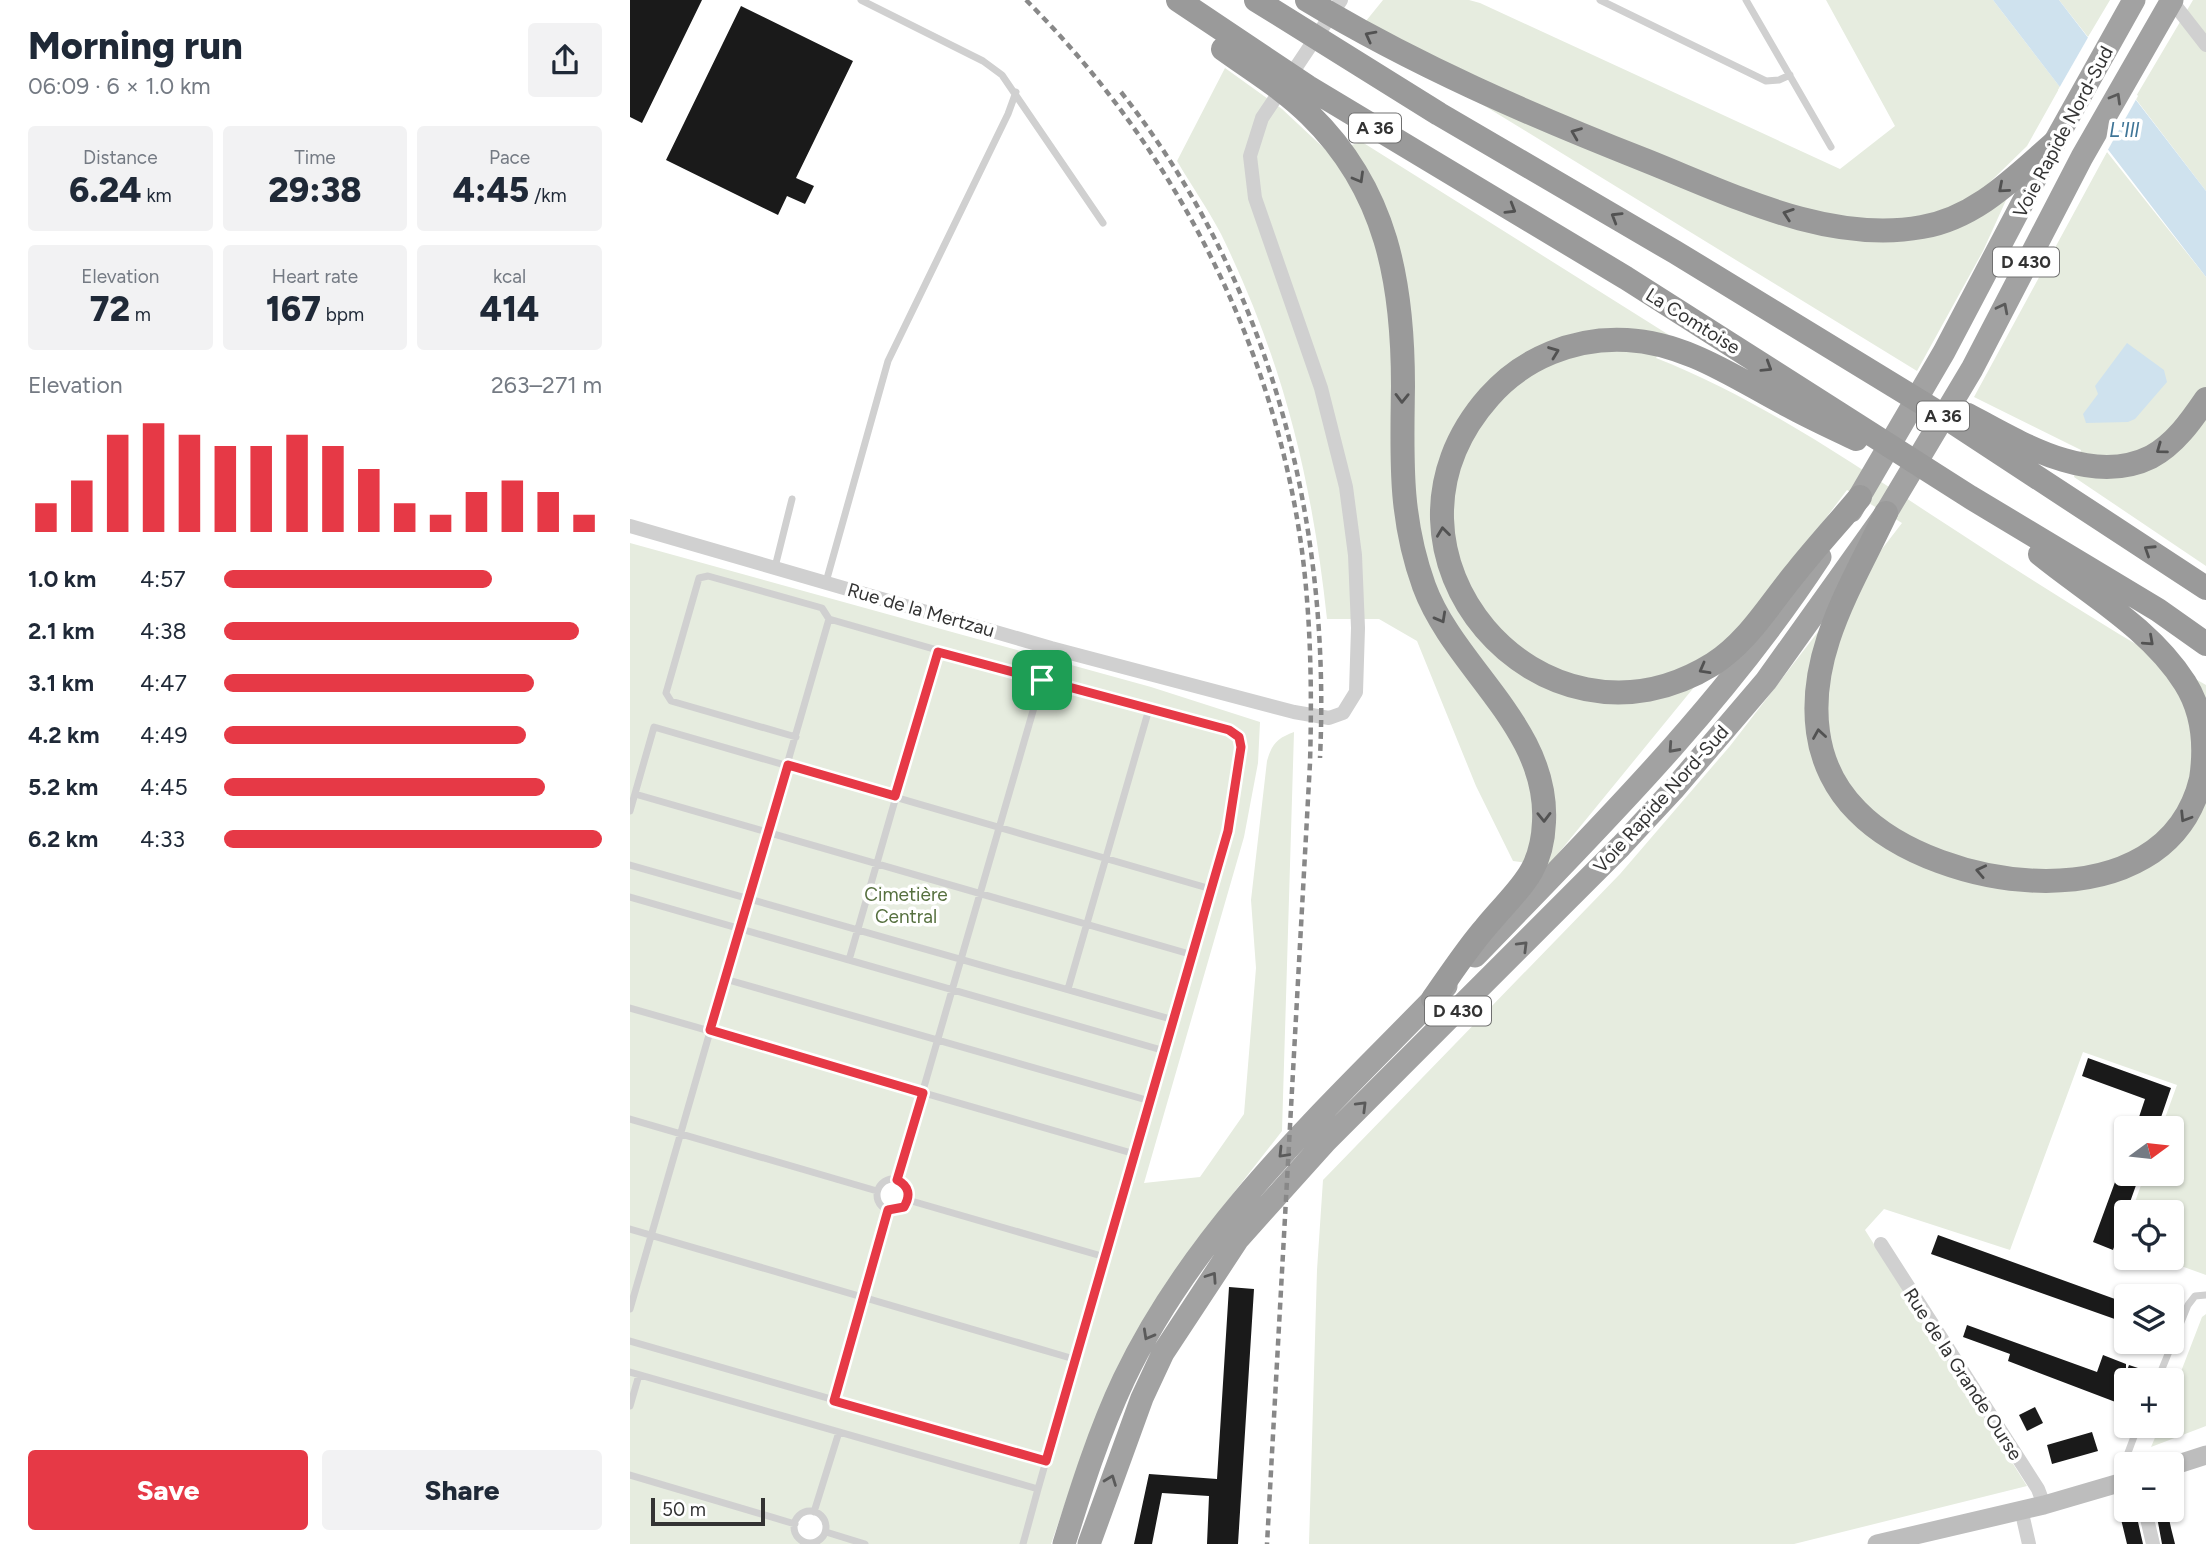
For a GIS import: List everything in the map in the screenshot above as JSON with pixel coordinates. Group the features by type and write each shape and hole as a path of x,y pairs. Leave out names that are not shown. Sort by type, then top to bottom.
{"highway":[{"path":"1158,0 1285,82 1353,166 1370,195 1384,230 1400,304 1402,488 1414,558 1426,591 1444,624 1505,710 1525,744 1543,793 1543,843 1530,877 1484,928 1433,999"},
{"name":"La Comtoise","path":"1178,0 1285,82 1626,278 1970,497 2158,610 2206,644"},
{"name":"A 36","path":"1256,0 1439,114 1675,252 1942,415 2206,588"},
{"name":"Voie Rapide Nord-Sud","path":"1064,1544 1088,1470 1124,1380 1178,1284 1268,1168 1599,828 1703,714 1799,589 1860,497 1944,352 2134,0"},
{"name":"Voie Rapide Nord-Sud","path":"1088,1544 1137,1410 1163,1353 1238,1239 1326,1141 1612,856 1672,790 1766,681 1886,513 1972,369 2082,157 2172,0"},
{"path":"1327,7 1413,59 1530,115 1787,215 1836,228 1906,230 1948,220 1993,197 2057,139"},
{"path":"1675,252 2014,440 2075,463 2115,467 2152,456 2187,426 2206,399"},
{"path":"1860,497 1731,651 1681,680 1639,691 1617,692 1579,687 1544,676 1521,662 1486,631 1452,576 1441,514 1447,471 1456,448 1466,427 1495,390 1525,366 1545,355 1582,343 1602,341 1644,342 1685,352 1847,435 1924,467"},
{"path":"1886,513 1834,621 1820,665 1816,714 1818,733 1822,751 1836,784 1857,812 1887,835 1917,851 1970,869 2014,878 2059,881 2118,872 2142,860 2165,843 2193,804 2206,753 2205,735 2196,703 2177,671 2150,640 1970,497"}],"main road":[{"path":"2184,1462 2206,1454"},
{"path":"1877,1544 2043,1505 2114,1484"}],"street":[{"path":"2172,0 2206,45"},
{"name":"Rue de la Mertzau","path":"630,526 1051,648 1294,712 1329,718 1343,713 1353,701 1357,679 1358,628 1355,555 1346,486 1330,419 1255,198 1250,156 1262,118 1327,7"},
{"name":"Rue de la Grande Ourse","path":"1881,1244 2038,1489 2043,1505"},
{"path":"2021,1509 2029,1544"},
{"path":"2148,1522 2153,1544"}],"lane":[{"path":"860,0 983,61 1002,75 1103,223"},
{"path":"1600,0 1766,81 1779,80 1790,75"},
{"path":"1746,0 1831,147"},
{"path":"826,583 888,361 1008,114 1016,92"},
{"path":"775,568 792,499"},
{"path":"796,737 671,701 666,694 699,578 708,576 822,608 829,619 938,652 1229,730 1239,737 1241,747 1228,831 1074,1359 1023,1544"},
{"path":"630,1309 829,619"},
{"path":"897,1180 1051,648"},
{"path":"849,960 938,652"},
{"path":"1068,989 1149,709"},
{"path":"630,811 654,727 1211,889"},
{"path":"635,794 1192,955"},
{"path":"630,865 1174,1020"},
{"path":"630,897 1165,1051"},
{"path":"725,979 1150,1101"},
{"path":"630,1008 1135,1154"},
{"path":"630,1119 877,1191"},
{"path":"888,1179 897,1180 904,1184 908,1191 908,1200 904,1207 888,1210 881,1207 877,1191 888,1179"},
{"path":"908,1200 1105,1257"},
{"path":"834,1401 888,1210"},
{"path":"630,1229 1074,1359"},
{"path":"2162,1368 2188,1305 2195,1296 2206,1295"},
{"path":"630,1341 1046,1461"},
{"path":"630,1372 1038,1489"},
{"path":"630,1406 639,1375"},
{"path":"814,1511 839,1432"},
{"path":"630,1475 795,1524"},
{"path":"814,1511 822,1516 826,1532 821,1539 806,1544 795,1532 795,1524 798,1516 814,1511"},
{"path":"826,1532 865,1544"}],"green space":[{"path":"1383,0 1469,0 1480,3 1840,169 1895,126 1826,0 1993,0 2060,87 2027,146 1988,184 2007,198 1983,251 1917,371 1470,97 1366,21"},
{"path":"2059,0 2110,0 2088,37"},
{"path":"2193,0 2206,0 2206,191 2135,98"},
{"path":"1225,68 1282,109 1328,152 1362,142 1669,335 1656,358 1774,415 2050,591 2206,685 2206,1275 2184,1267 2184,1200 2136,1200 2141,1186 2184,1186 2184,1116 2166,1116 2177,1085 2083,1052 2010,1250 1884,1209 1865,1230 2027,1486 1794,1544 1309,1544 1317,1270 1323,1180 1620,874 1730,746 1902,523 1847,490 1753,615 1548,866 1513,861 1476,786 1417,641 1379,619 1327,619 1313,518 1292,422 1278,375 1243,281 1221,234 1177,161"},
{"path":"2107,152 2206,277 2206,566 2074,477 2081,450 1974,397"},
{"name":"Cimetière Central","path":"630,543 1151,687 1260,722 1258,763 1244,837 1144,1183 1200,1177 1244,1114 1256,968 1251,900 1267,761 1276,742 1294,732 1282,1131 1190,1249 1152,1308 1090,1432 1051,1544 630,1544","holes":["888,1179 904,1183 908,1191 908,1200 896,1210 881,1206 877,1195 881,1185","806,1512 818,1514 825,1523 826,1532 814,1543 807,1543 795,1532 798,1516"]},
{"path":"2206,1314 2206,1426 2184,1434 2182,1368 2202,1317"},
{"path":"2155,1438 2175,1438 2151,1447"}],"water":[{"name":"L'Ill","path":"1993,0 2059,0 2206,191 2206,277"},
{"path":"2127,343 2164,370 2167,382 2135,419 2128,422 2086,423 2083,414 2098,394 2095,386"}],"pier":[{"path":"2090,34 2138,96 2105,155 2058,90"}],"building":[{"path":"630,0 702,0 642,123 630,117"},
{"path":"741,6 853,61 796,178 814,186 805,204 787,196 778,215 666,160"},
{"path":"2088,1058 2171,1088 2161,1116 2139,1116 2145,1099 2082,1076"},
{"path":"2114,1185 2136,1186 2131,1200 2114,1200 2113,1250 2093,1242"},
{"path":"1938,1235 2114,1299 2114,1319 1931,1254"},
{"path":"1229,1287 1254,1289 1238,1544 1207,1544 1209,1496 1162,1493 1152,1544 1134,1544 1149,1474 1217,1479"},
{"path":"1967,1325 2097,1372 2103,1355 2126,1364 2126,1368 2114,1368 2114,1401 2008,1361 2010,1354 1963,1337"},
{"path":"2035,1407 2043,1423 2027,1431 2019,1415"},
{"path":"2092,1432 2098,1451 2052,1464 2047,1445"},
{"path":"2122,1522 2138,1522 2143,1544 2127,1544"},
{"path":"2158,1522 2170,1522 2175,1544 2162,1544"}],"railway":[{"path":"1026,0 1079,58 1128,119 1171,185 1209,253 1241,324 1268,398 1288,474 1302,551 1310,657 1310,763 1267,1544"},
{"path":"1121,92 1173,165 1216,242 1252,323 1280,407 1301,493 1314,580 1321,669 1320,758"}],"route":[{"path":"938,652 1042,680 1229,730 1239,737 1241,747 1228,831 1046,1461 834,1401 888,1210 904,1207 908,1200 908,1191 904,1184 897,1180 923,1093 710,1030 788,765 895,796 938,652"}]}
